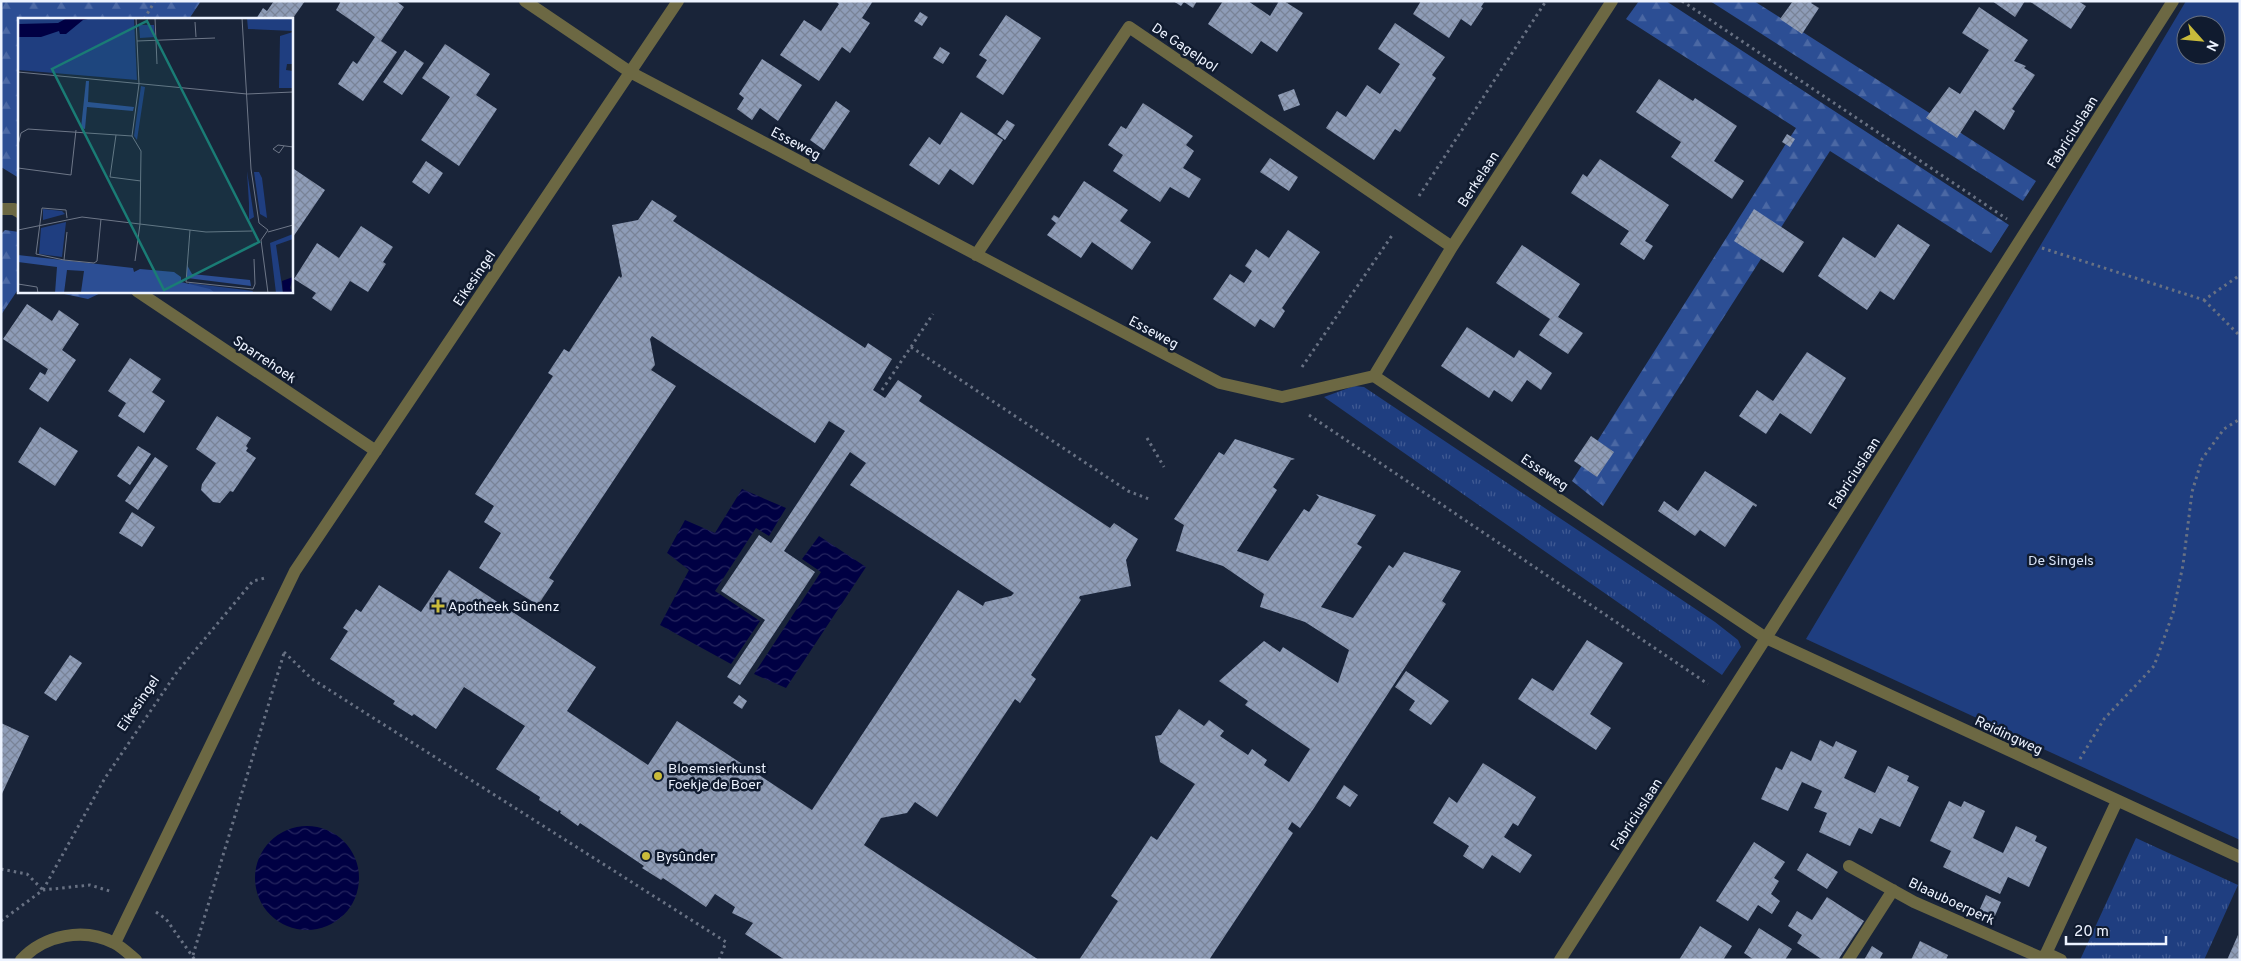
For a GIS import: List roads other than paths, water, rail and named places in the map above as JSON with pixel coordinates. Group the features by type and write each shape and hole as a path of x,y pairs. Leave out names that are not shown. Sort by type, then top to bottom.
{"street":[{"name":"Esseweg","path":"525,1 630,72 1220,383 1282,397 1374,376 1766,638"},
{"name":"Eikesingel","path":"115,943 295,570 678,1"},
{"name":"Berkelaan","path":"1374,376 1452,247 1612,1"},
{"name":"Fabriciuslaan","path":"1560,960 2024,236 2172,1"},
{"name":"De Gagelpol","path":"976,255 1129,27 1452,247"},
{"path":"1,209 14,209 18,211"},
{"name":"Sparrehoek","path":"138,292 376,451"},
{"name":"Reidingweg","path":"1766,638 2240,857"},
{"path":"2044,957 2117,801"},
{"name":"Blaauboerperk","path":"1849,866 1914,902 2044,957 2061,960"},
{"path":"1848,960 1893,890"},
{"path":"21,960 30,951 50,940 71,934 94,936 115,943 136,960"}],"water":[{"path":"742,489 786,508 769,536 756,528 715,591 760,621 731,664 660,625 689,570 667,553 685,520 715,533"},
{"path":"819,536 866,567 786,688 754,674 821,572 802,559"},
{"path":"307,826 327,830 344,841 355,858 359,878 355,898 344,915 327,926 307,930 287,926 270,915 259,898 255,878 259,858 270,841 287,830"}],"place":[{"name":"Apotheek Sûnenz","path":"438,606"},
{"name":"Bloemsierkunst Foekje de Boer","path":"658,776"},
{"name":"Bysûnder","path":"646,856"}],"park label":[{"name":"De Singels","path":"2061,560"}]}
